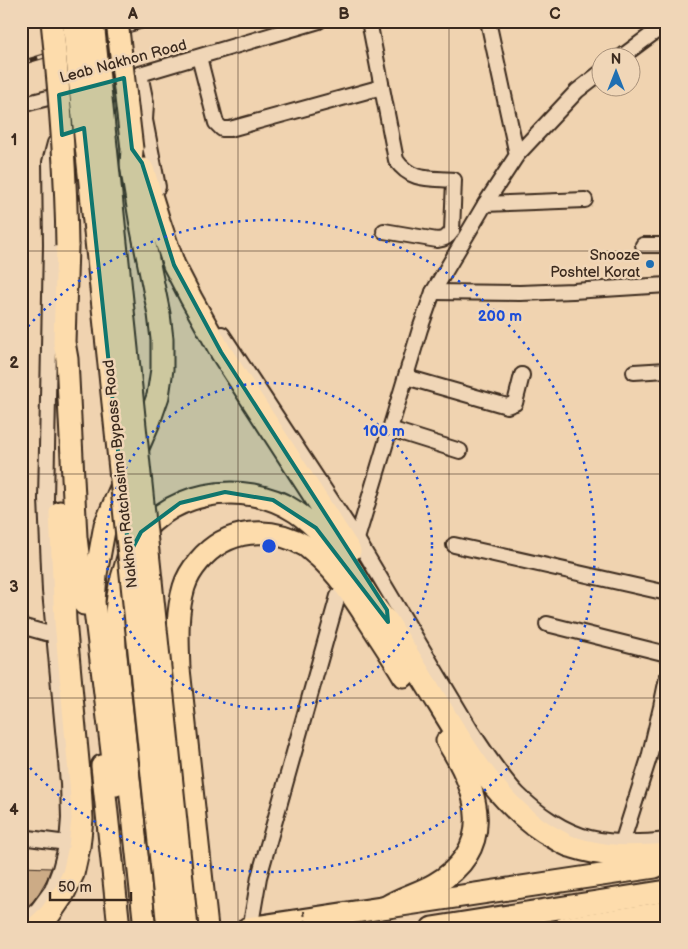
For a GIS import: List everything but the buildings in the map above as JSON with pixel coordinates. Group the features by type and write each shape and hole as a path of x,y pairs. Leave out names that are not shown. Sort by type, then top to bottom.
{"highway":[{"path":"35,928 50,914 63,895 72,874 79,847 82,819 65,621 60,500 61,360 64,342 66,198 64,153 52,21"},
{"name":"Nakhon Ratchasima Bypass Road","path":"73,21 168,928"},
{"name":"Nakhon Ratchasima Bypass Road","path":"93,21 187,928"},
{"path":"117,21 132,149 142,163 162,339 162,369 158,396 149,422 105,525 96,574 94,602 132,928"},
{"path":"150,223 221,352 387,610 388,622"},
{"path":"64,342 76,537 124,855 145,928"},
{"path":"119,928 124,855 115,646 115,614 119,584 130,551 141,532 158,517 180,503 201,496 225,492 244,493 273,500 295,512 316,528 346,562 380,614 388,622 454,730 481,769 522,817 540,831 571,847 603,855 639,856 667,854"},
{"path":"207,928 179,669 177,635 179,607 185,585 194,567 206,553 221,542 238,535 258,532 282,536 306,547 327,564 346,585 455,754 474,797 477,818 474,839 466,856 454,872 434,885 397,900 386,907"},
{"path":"250,927 667,865"},
{"path":"432,928 667,891"},
{"path":"423,901 477,921"},
{"path":"564,928 667,912"}],"street":[{"name":"Leab Nakhon Road","path":"21,105 140,74 319,21"},
{"path":"369,21 396,160 411,175 420,178 454,180 452,231 449,236 437,240 384,231"},
{"path":"488,21 517,155"},
{"path":"633,48 667,23"},
{"path":"199,57 216,123 222,129 230,129 382,87"},
{"path":"140,74 146,103 145,120 159,196 183,260 199,294 231,348 356,541 492,762 516,793 536,812 561,827 589,838 622,842 667,840"},
{"path":"356,541 433,292 485,204 517,155 577,91 590,81"},
{"path":"21,924 38,909 52,890 67,843 69,818 68,783 48,573 46,499 51,245 50,162 55,143 65,133 134,116 145,120"},
{"path":"485,204 585,200"},
{"path":"643,245 667,245"},
{"path":"433,292 547,292 667,285"},
{"path":"634,372 667,370"},
{"path":"406,377 507,406 515,403 522,375"},
{"path":"390,429 460,451"},
{"path":"454,545 667,593"},
{"path":"250,927 259,877 339,594"},
{"path":"547,624 667,654"},
{"path":"21,626 46,633 53,632"},
{"path":"622,842 649,758 667,678"},
{"path":"21,837 67,843"}],"path":[{"path":"304,911 306,928"}],"highlighted area":[{"path":"124,78 132,149 142,163 174,265 221,352 387,610 388,622 316,528 273,500 225,492 180,503 141,532 129,555 84,128 62,135 59,95"}],"railway":[{"path":"21,63 161,21"}],"place":[{"name":"Snooze Poshtel Korat","path":"650,264"}]}
